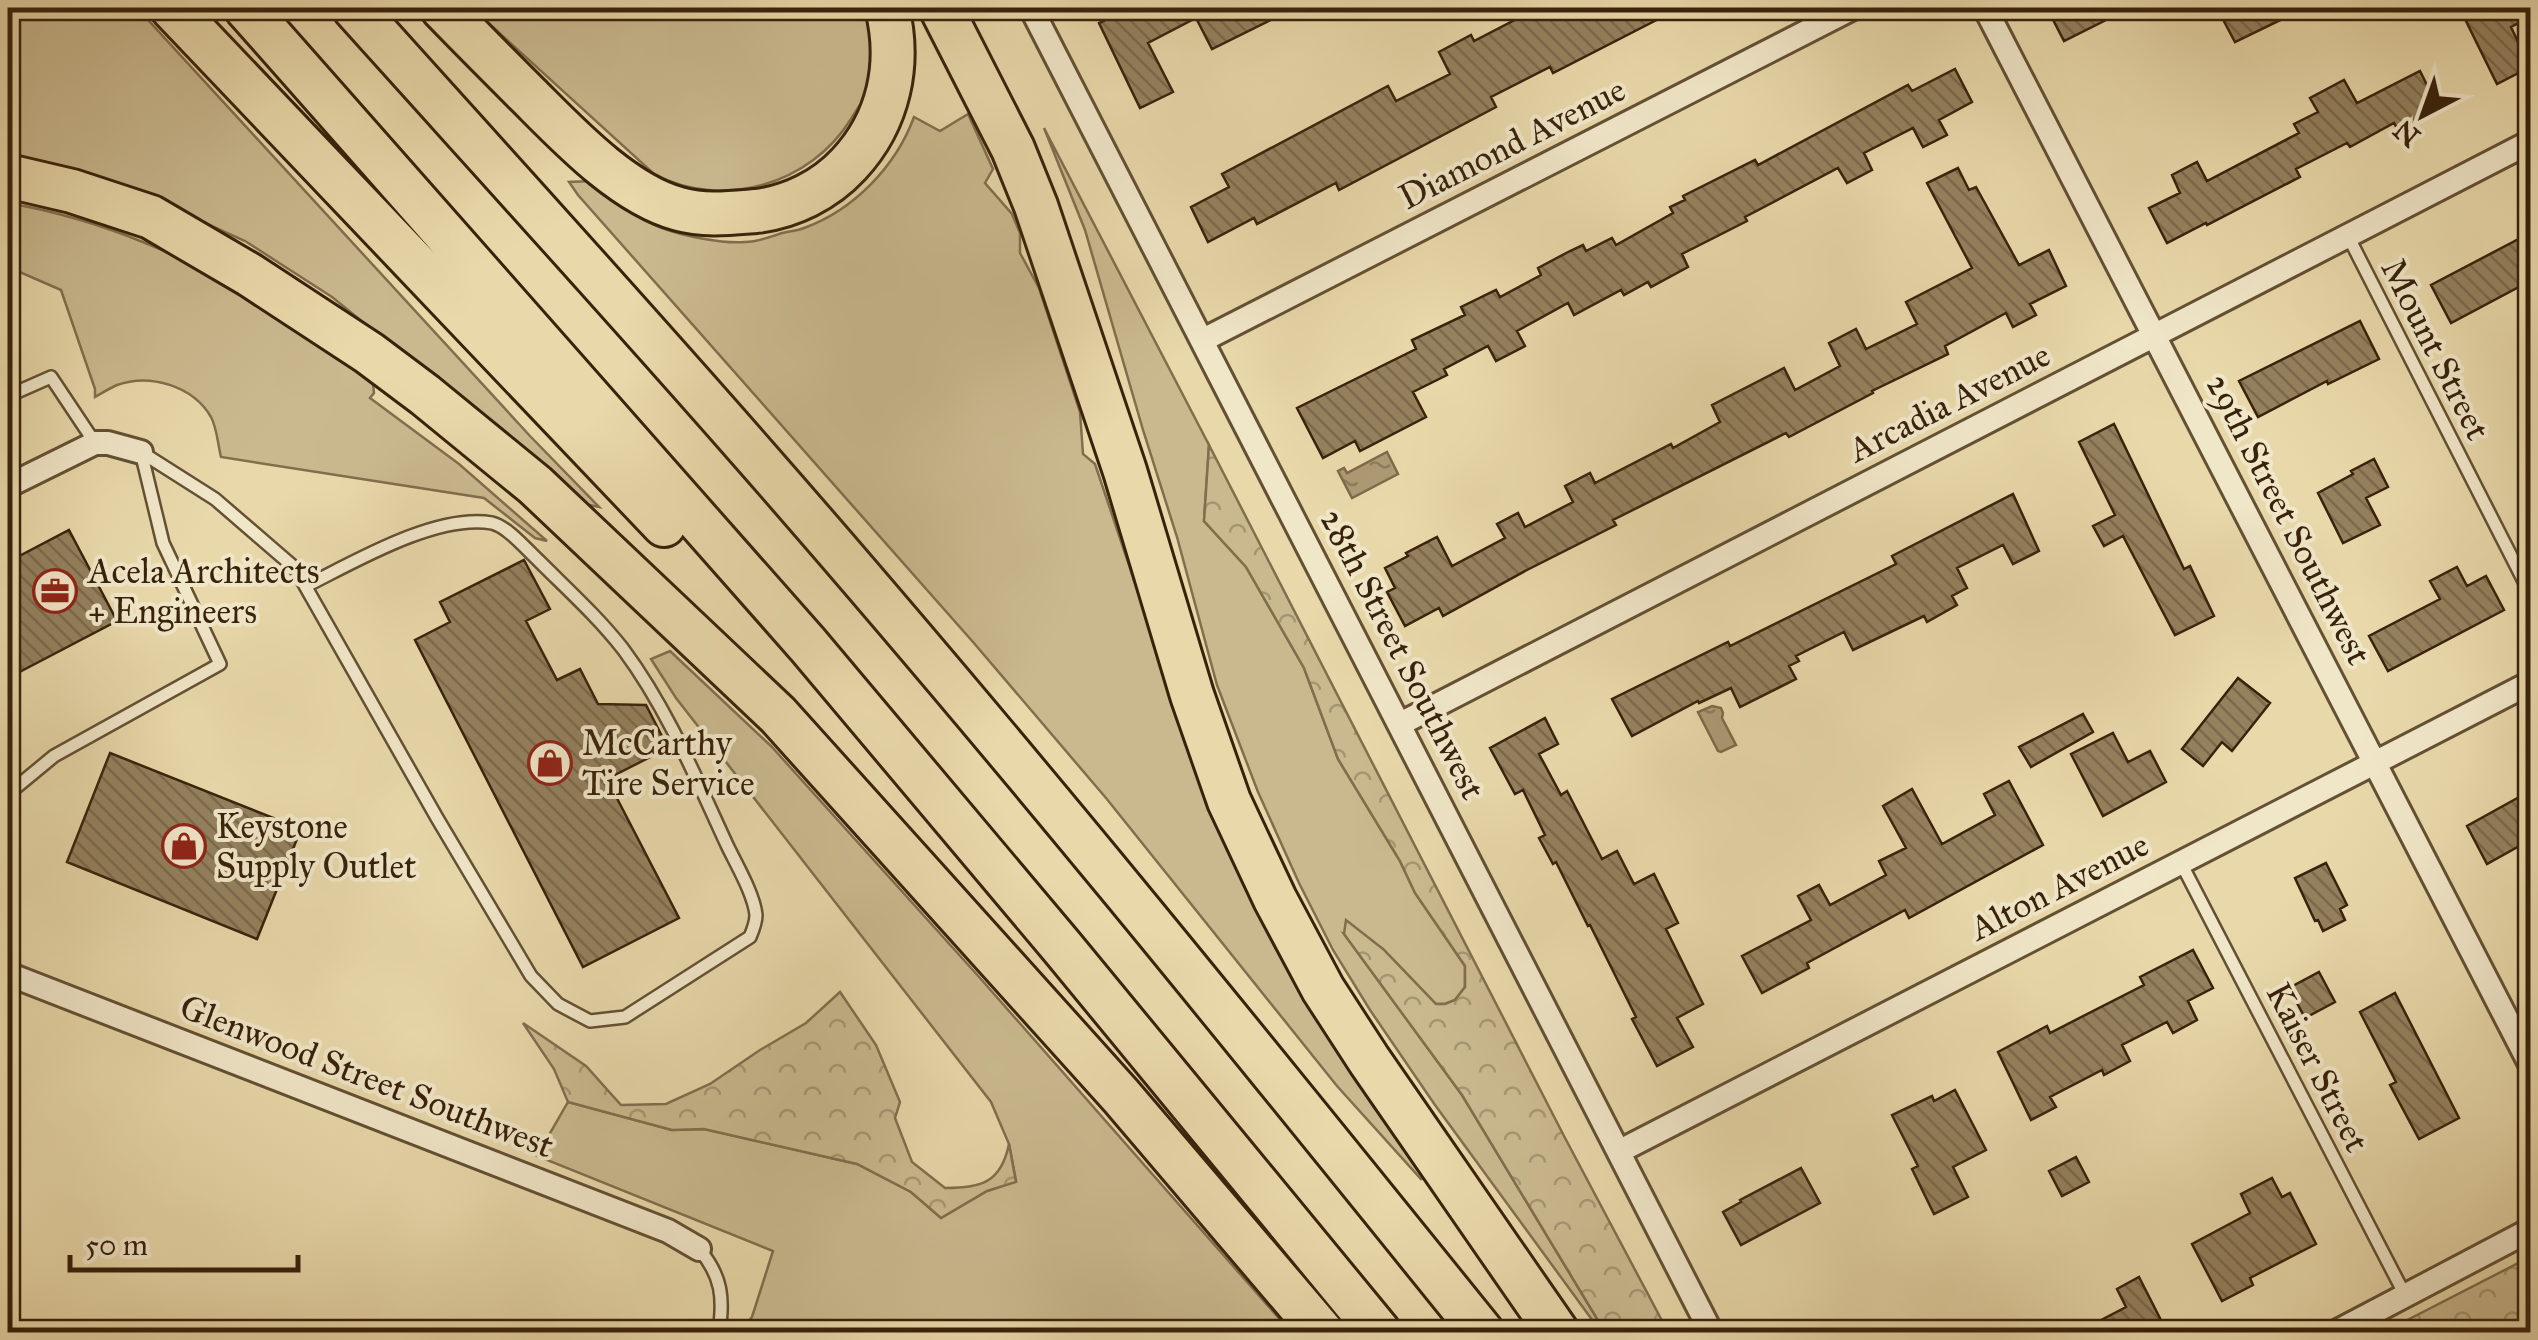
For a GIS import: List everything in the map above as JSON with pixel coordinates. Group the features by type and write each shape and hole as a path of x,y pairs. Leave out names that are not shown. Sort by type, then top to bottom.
{"highway":[{"path":"172,8 1062,947"},
{"path":"246,8 808,645 1378,1332"},
{"path":"354,8 757,458 968,704 1182,960 1482,1332"},
{"path":"442,8 577,144 614,173 678,209 707,214 770,209 806,197 837,176 863,149 878,126 889,95 894,58 887,8"},
{"path":"941,8 1012,149 1036,206 1125,471 1192,696 1230,801 1275,900 1322,989 1368,1060 1557,1332"},
{"path":"8,176 72,190 151,217 250,275 368,353 535,485 778,715 1121,1096 1322,1332"}],"street":[{"name":"28th Street Southwest","path":"1031,8 1711,1332"},
{"name":"Diamond Avenue","path":"1202,340 1853,8"},
{"name":"29th Street Southwest","path":"1985,8 2530,1064"},
{"name":"Arcadia Avenue","path":"1400,724 2530,142"},
{"path":"8,486 95,443 141,452"},
{"name":"Alton Avenue","path":"1620,1151 2530,683"},
{"name":"Glenwood Street Southwest","path":"8,974 668,1231 699,1249"},
{"path":"2336,1332 2530,1230"}],"lane":[{"name":"Mount Street","path":"2348,236 2530,593"},
{"path":"8,396 51,376 95,443"},
{"path":"141,452 215,499 296,568 306,586 437,818 521,960 558,1004 590,1021 625,1017 750,937 756,917 743,877 683,750 647,686 600,621 496,524 468,522 390,543 306,586"},
{"path":"8,794 54,756 220,664 163,542 141,452"},
{"name":"Kaiser Street","path":"2181,863 2406,1297"},
{"path":"699,1249 720,1284 719,1332"}],"green space":[{"path":"8,8 137,8 599,507 580,503 332,297 245,241 159,202 8,155"},
{"path":"472,8 864,8 871,50 869,82 864,99 834,142 789,175 736,190 681,185 654,174"},
{"path":"968,114 993,169 985,183 1012,214 1020,233 1020,253 1039,288 1080,412 1083,454 1095,464 1185,732 1371,1103 1425,1178 1421,1179 1337,1086 1106,798 569,182 592,181 634,214 671,231 715,241 754,241 804,228 856,198 884,169 914,117 940,131"},
{"path":"1044,128 1209,445 1204,521 1246,567 1304,668 1338,759 1415,893 1465,966 1465,987 1455,1000 1436,1004 1383,949 1344,934 1462,1095 1605,1332 1601,1332 1435,1105 1370,1010 1333,950 1299,883 1258,792 1217,685 1085,230"},
{"path":"8,203 77,219 145,243 211,274 273,310 373,384 370,398 459,464 547,541 535,538 484,498 221,457 211,417 193,397 170,385 130,382 95,397 61,290 8,267"},
{"path":"1209,445 1668,1332 1605,1332 1462,1095 1344,934 1346,920 1383,949 1436,1004 1455,1000 1465,987 1465,966 1415,893 1338,759 1304,668 1246,567 1204,521"},
{"path":"670,651 771,746 1291,1332 739,1332 752,1317 773,1251 537,1156 568,1102 672,1130 704,1129 857,1164 911,1192 941,1218 987,1191 1016,1181 1009,1144 991,1102 676,698 651,659"},
{"path":"840,992 876,1045 900,1102 895,1118 912,1162 945,1188 969,1187 995,1175 1009,1144 1016,1182 987,1191 941,1218 911,1192 857,1164 704,1129 672,1130 568,1102 554,1069 523,1023 586,1066 621,1105 666,1104 710,1084 806,1023"},
{"path":"2530,1257 2530,1332 2384,1332"}],"water":[{"path":"1387,452 1398,474 1352,498 1338,471 1344,468 1347,473"},
{"path":"1712,706 1721,708 1736,745 1721,752 1698,712"}],"building":[{"path":"1131,8 1295,8 1212,49 1196,18 1148,43 1173,92 1140,108 1099,23"},
{"path":"1538,8 1680,8 1553,73 1550,67 1491,97 1496,107 1339,190 1336,183 1257,224 1254,218 1208,242 1191,207 1229,187 1222,174 1388,86 1396,101 1450,74 1439,52 1471,35 1474,41"},
{"path":"2047,8 2130,8 2064,41"},
{"path":"2217,8 2305,8 2235,42"},
{"path":"2483,8 2530,8 2530,17 2511,27 2530,67 2497,84 2464,17"},
{"path":"1955,69 1972,102 1939,120 1947,135 1923,147 1913,128 1864,153 1872,170 1847,183 1838,168 1745,217 1747,221 1682,254 1688,267 1651,287 1648,282 1624,295 1621,290 1574,315 1568,303 1517,331 1525,346 1496,361 1488,346 1444,369 1447,375 1413,392 1426,417 1360,451 1355,441 1323,458 1297,408 1416,349 1412,340 1465,315 1461,307 1496,290 1500,297 1541,275 1538,268 1583,245 1586,251 1612,238 1616,245 1673,213 1670,207 1685,200 1683,196 1755,160 1758,165 1908,85 1912,91"},
{"path":"2420,71 2437,105 2419,114 2423,120 2399,132 2394,123 2350,147 2347,143 2296,169 2300,177 2167,243 2149,208 2180,193 2172,175 2197,162 2207,181 2299,133 2294,124 2318,112 2310,98 2344,80 2357,103"},
{"path":"1958,168 1969,190 1976,187 2019,265 2049,250 2066,286 2030,304 2036,315 2013,327 2006,313 1945,346 1948,354 1789,437 1786,433 1613,520 1616,525 1443,616 1439,608 1405,626 1387,592 1395,588 1385,568 1408,556 1406,553 1437,537 1452,566 1505,538 1497,524 1518,513 1525,527 1573,502 1565,486 1590,473 1595,483 1720,422 1712,405 1784,368 1795,390 1840,366 1829,343 1856,329 1866,349 1917,324 1906,302 1972,268 1927,183"},
{"path":"2530,233 2530,281 2451,323 2431,285"},
{"path":"2360,321 2379,359 2258,417 2239,381"},
{"path":"2114,424 2184,569 2190,566 2214,616 2175,635 2123,536 2104,546 2093,526 2115,515 2079,442"},
{"path":"2374,459 2388,487 2366,498 2380,525 2343,543 2318,493"},
{"path":"2013,494 2039,551 2013,564 2003,545 1957,568 1967,588 1952,596 1957,605 1927,622 1924,616 1853,650 1844,632 1796,656 1799,661 1789,666 1796,679 1740,707 1731,688 1632,736 1612,699 1896,564 1892,556"},
{"name":"Acela Architects + Engineers","path":"69,530 117,621 8,678 8,562"},
{"name":"McCarthy Tire Service","path":"524,560 550,609 526,621 557,680 580,669 598,704 646,705 668,748 607,779 679,918 583,967 415,640 450,622 440,602"},
{"path":"2457,567 2467,586 2486,576 2504,610 2388,671 2369,636 2440,599 2430,581"},
{"path":"2238,678 2270,703 2232,751 2222,742 2203,766 2182,749"},
{"path":"2083,714 2093,732 2031,767 2019,747"},
{"path":"1545,718 1558,744 1539,754 1561,795 1567,791 1602,859 1617,851 1634,884 1654,874 1678,923 1666,929 1703,1004 1677,1018 1693,1047 1657,1066 1590,925 1539,838 1545,835 1523,790 1515,794 1490,748"},
{"path":"2113,733 2128,762 2150,751 2166,782 2103,816 2071,754"},
{"name":"Keystone Supply Outlet","path":"110,753 301,829 257,939 67,862"},
{"path":"2009,781 2043,845 1909,918 1905,910 1807,963 1809,968 1762,993 1742,956 1811,920 1798,896 1819,885 1830,905 1886,875 1879,861 1906,848 1883,806 1912,789 1942,844 1995,815 1984,794"},
{"path":"2530,791 2530,840 2487,864 2467,826"},
{"path":"2326,863 2347,905 2340,909 2345,920 2323,931 2295,878"},
{"path":"2193,950 2213,988 2188,1001 2197,1020 2173,1033 2167,1022 2122,1045 2130,1061 2104,1075 2102,1070 2050,1097 2056,1107 2031,1120 1998,1052 2047,1026 2050,1033 2144,985 2140,977"},
{"path":"2319,972 2335,1002 2305,1018 2289,988"},
{"path":"2395,993 2459,1118 2419,1139 2390,1085 2396,1082 2360,1012"},
{"path":"1955,1090 1986,1150 1953,1167 1968,1197 1934,1214 1912,1169 1918,1166 1892,1115"},
{"path":"2076,1157 2089,1182 2062,1196 2049,1171"},
{"path":"1801,1168 1820,1203 1741,1245 1723,1212"},
{"path":"2272,1178 2282,1197 2290,1193 2316,1244 2250,1278 2253,1285 2222,1301 2192,1244 2250,1213 2241,1194"},
{"path":"2139,1277 2167,1332 2078,1332 2126,1307 2117,1289"}],"place":[{"name":"Acela Architects + Engineers","path":"55,591"},
{"name":"McCarthy Tire Service","path":"550,763"},
{"name":"Keystone Supply Outlet","path":"184,846"}]}
